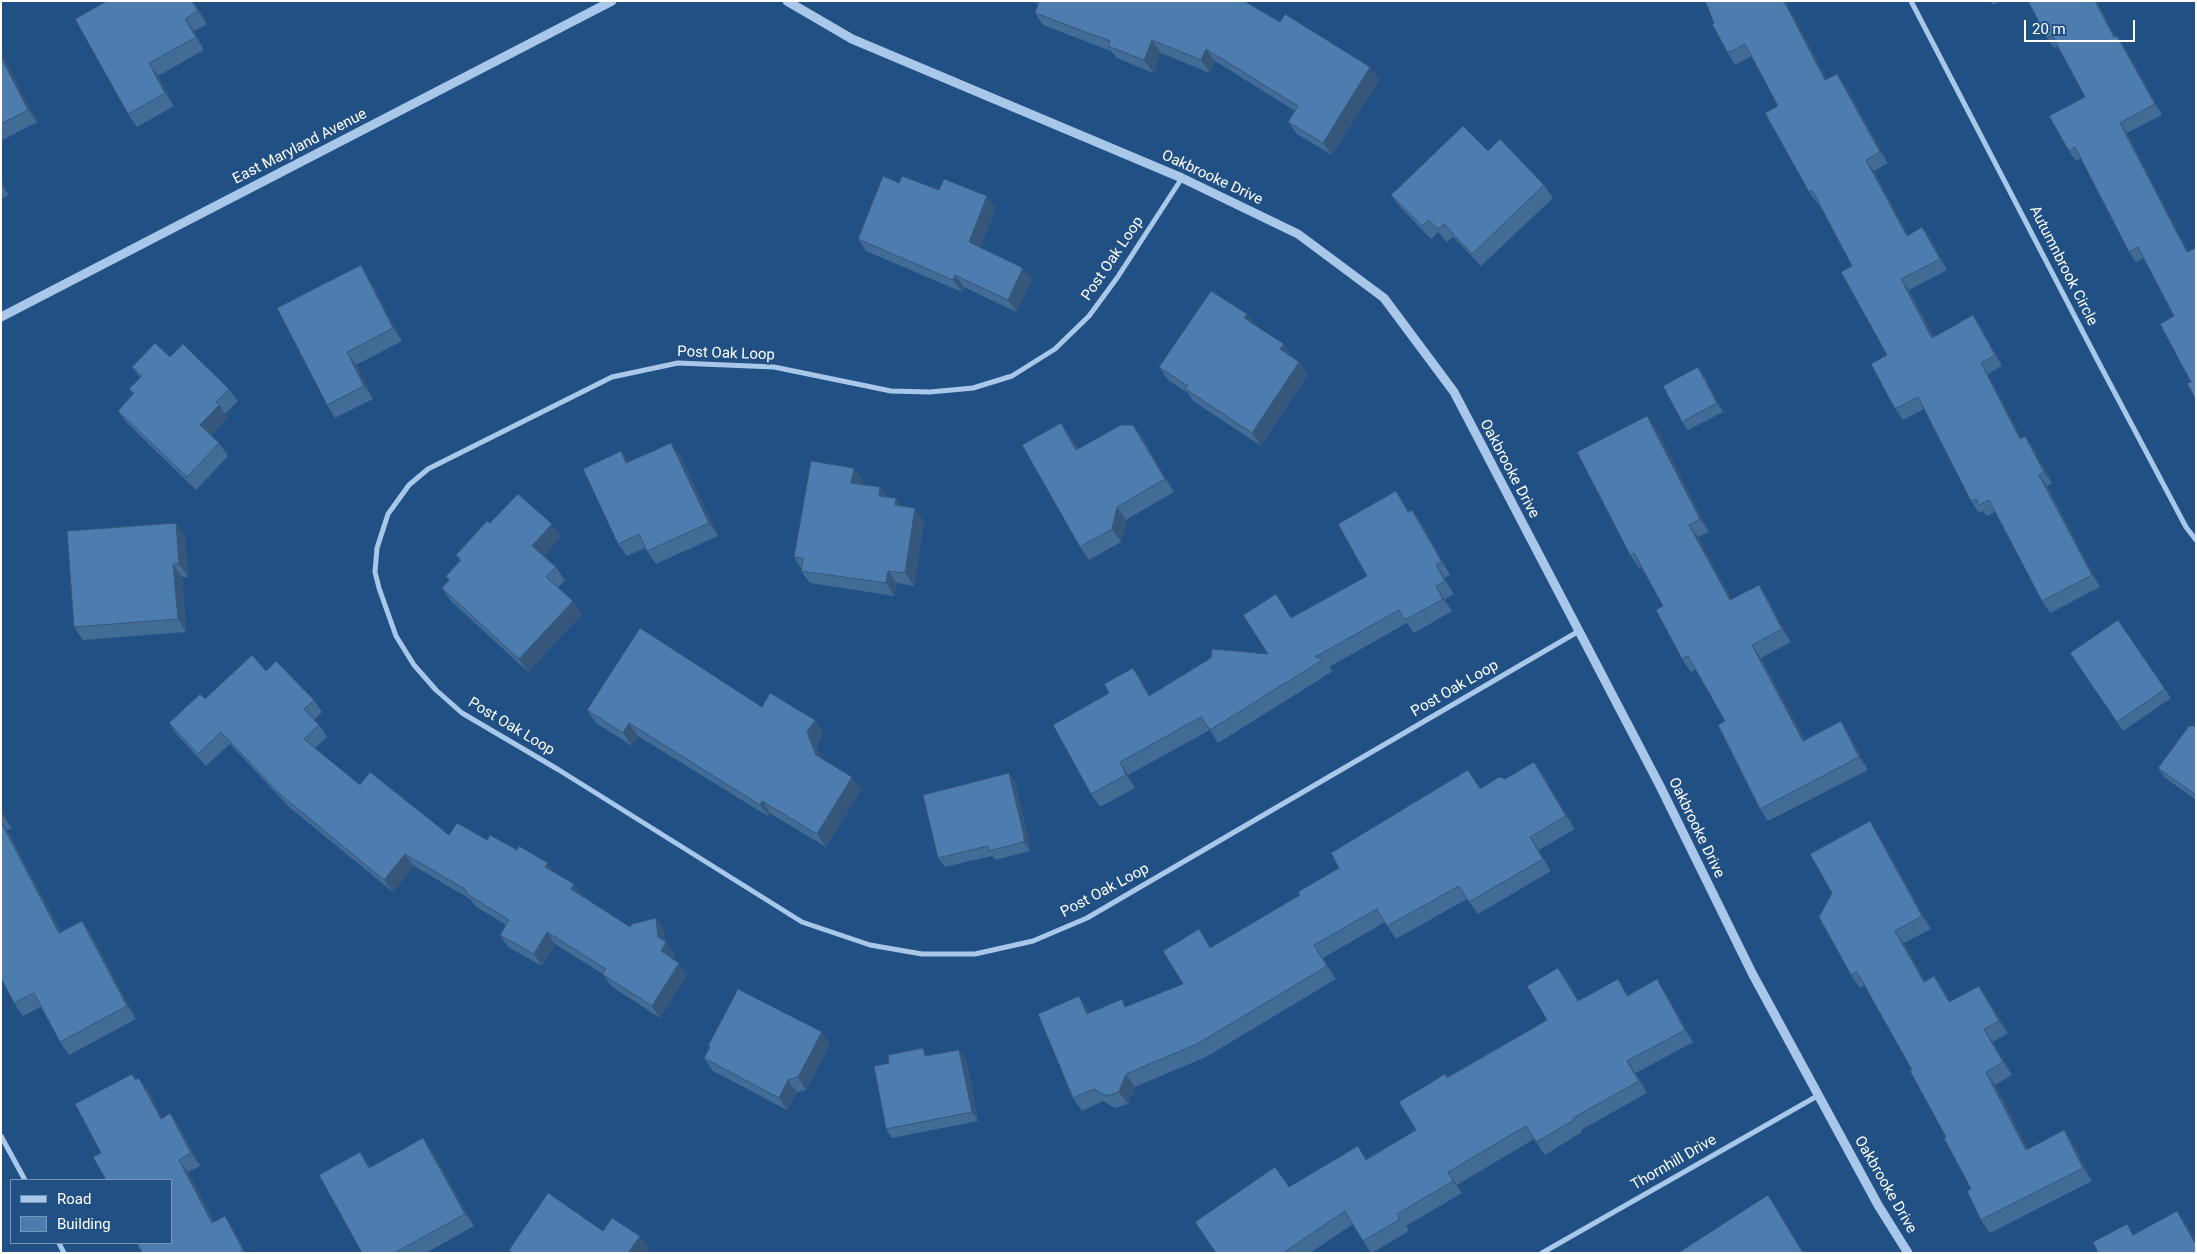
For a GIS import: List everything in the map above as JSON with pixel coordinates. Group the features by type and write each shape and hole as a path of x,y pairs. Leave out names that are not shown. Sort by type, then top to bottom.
{"street":[{"name":"East Maryland Avenue","path":"1,317 612,1"},
{"name":"Oakbrooke Drive","path":"787,1 852,39 1182,178 1298,234 1384,298 1454,392 1660,786 1752,973 1878,1205 1908,1253"},
{"name":"Autumnbrook Circle","path":"1911,1 2099,363 2186,527 2196,540"},
{"name":"Post Oak Loop","path":"1182,178 1117,278 1089,316 1055,349 1012,376 973,388 930,392 891,391 774,367 678,362 612,377 428,469 409,485 388,514 377,548 375,572 396,636 414,665 436,690 462,713 559,770 802,922 870,945 922,954 975,954 1033,941 1087,918 1579,631"},
{"name":"Thornhill Drive","path":"1542,1253 1819,1095"},
{"path":"1,1136 24,1179"}],"building":[{"path":"107,1 192,1 198,11 185,19 196,37 149,63 165,93 128,114 75,19"},
{"path":"1039,1 1244,1 1280,22 1285,14 1370,67 1323,143 1288,122 1298,106 1206,49 1201,60 1152,40 1144,60 1108,46 1110,41 1035,13"},
{"path":"1705,1 1784,1 1825,80 1837,74 1880,152 1866,160 1907,236 1922,227 1940,259 1901,279 1932,338 1973,315 1995,355 1981,363 2020,439 2025,436 2044,472 2039,475 2092,575 2042,601 1989,500 1979,505 1976,499 1971,501 1918,397 1895,409 1871,364 1887,355 1841,272 1852,266 1812,190 1809,192 1765,113 1778,106 1745,44 1728,53 1712,24 1714,23"},
{"path":"2028,1 2095,1 2114,37 2117,36 2155,104 2120,123 2187,252 2196,248 2196,400 2187,383 2191,382 2160,324 2174,316 2138,247 2129,252 2075,147 2069,151 2049,116 2085,97 2052,35 2047,38"},
{"path":"1,57 28,110 1,124"},
{"path":"1463,126 1488,151 1500,139 1544,185 1472,254 1444,224 1438,229 1429,220 1422,226 1391,195"},
{"path":"883,176 899,183 902,176 939,190 944,179 987,196 969,242 1023,268 1008,300 955,275 953,280 858,239"},
{"path":"361,265 393,328 347,352 364,386 327,405 277,308"},
{"path":"1211,291 1247,314 1244,318 1284,344 1280,349 1299,362 1252,433 1184,388 1188,386 1159,367"},
{"path":"155,343 170,357 183,344 229,389 216,402 219,405 200,425 219,443 187,477 118,411 134,393 129,389 142,376 132,367"},
{"path":"1698,367 1717,403 1682,422 1663,386"},
{"path":"1647,416 1700,519 1689,525 1730,600 1759,585 1782,629 1752,645 1803,741 1841,721 1859,757 1760,809 1718,725 1725,721 1688,656 1682,659 1656,610 1663,606 1634,553 1630,555 1577,452"},
{"path":"1061,423 1076,450 1121,425 1133,425 1165,479 1117,507 1112,529 1080,547 1022,445"},
{"path":"671,443 709,523 647,551 639,534 618,544 583,469 621,451 626,463"},
{"path":"811,461 854,468 851,483 880,487 879,496 896,498 895,505 915,508 905,573 888,571 886,583 801,571 803,558 794,557"},
{"path":"1396,491 1408,512 1412,510 1442,562 1436,565 1445,581 1436,586 1443,599 1405,620 1399,610 1315,657 1324,659 1210,730 1201,717 1120,762 1126,775 1091,794 1053,725 1109,693 1104,684 1133,668 1149,696 1211,658 1212,649 1268,654 1243,615 1276,594 1291,618 1367,576 1338,524"},
{"path":"518,494 552,524 532,546 556,567 546,577 573,601 519,659 442,588 449,580 446,576 461,560 456,555 487,521 490,523"},
{"path":"176,523 179,564 173,564 178,619 74,627 67,531"},
{"path":"2118,620 2165,689 2117,722 2070,653"},
{"path":"640,628 762,707 770,693 815,720 807,732 816,755 852,777 817,834 762,801 760,805 629,723 623,733 587,710"},
{"path":"252,655 266,671 276,661 314,700 304,709 319,725 304,739 360,785 370,772 449,835 457,823 487,840 490,835 517,850 519,846 548,863 545,867 574,884 571,889 630,927 632,924 656,918 658,937 666,942 661,951 679,963 652,1006 602,974 606,969 547,932 534,954 500,935 509,920 467,894 465,889 405,854 384,880 281,795 221,732 198,754 169,723 200,694 205,699"},
{"path":"2189,726 2196,726 2196,795 2158,768"},
{"path":"1534,762 1566,816 1530,837 1543,859 1469,902 1459,886 1387,926 1377,909 1314,945 1327,966 1197,1044 1126,1074 1119,1092 1106,1096 1094,1089 1073,1098 1038,1014 1079,996 1087,1014 1122,999 1125,1007 1183,984 1163,951 1199,929 1210,948 1300,895 1298,892 1339,868 1331,853 1468,770 1480,789 1499,777 1505,779"},
{"path":"1009,773 1024,842 989,851 988,846 938,858 923,795"},
{"path":"1870,821 1922,916 1895,931 1924,982 1934,976 1949,1002 1979,986 1999,1021 1984,1029 2003,1062 1986,1072 2026,1150 2064,1130 2083,1168 1981,1220 1967,1191 1971,1189 1944,1138 1946,1137 1910,1071 1912,1070 1857,972 1851,975 1819,917 1832,893 1810,854"},
{"path":"1,822 59,933 82,921 127,1006 60,1042 34,993 14,1003 1,978"},
{"path":"1558,968 1578,1001 1618,979 1627,996 1657,979 1685,1030 1627,1061 1639,1081 1573,1118 1574,1120 1536,1142 1526,1126 1448,1172 1453,1181 1397,1214 1400,1219 1363,1241 1345,1211 1283,1253 1216,1253 1195,1222 1275,1167 1289,1187 1358,1146 1366,1160 1416,1130 1399,1102 1445,1074 1447,1078 1547,1020 1527,986"},
{"path":"738,989 822,1032 798,1077 788,1080 779,1098 704,1058 710,1047 708,1046"},
{"path":"923,1048 925,1056 959,1050 972,1112 886,1129 874,1066 889,1063 888,1055"},
{"path":"132,1074 135,1080 139,1078 161,1119 170,1113 191,1153 179,1160 212,1223 225,1216 243,1250 239,1253 142,1253 138,1244 172,1244 172,1179 105,1179 93,1157 101,1153 75,1104"},
{"path":"423,1138 465,1214 394,1253 362,1253 319,1175 360,1152 369,1168"},
{"path":"548,1193 603,1231 612,1218 640,1236 628,1253 512,1253 509,1250"},
{"path":"1768,1195 1803,1253 1678,1253"},
{"path":"2177,1211 2196,1245 2196,1253 2098,1253 2093,1242 2127,1224 2133,1235"}]}
